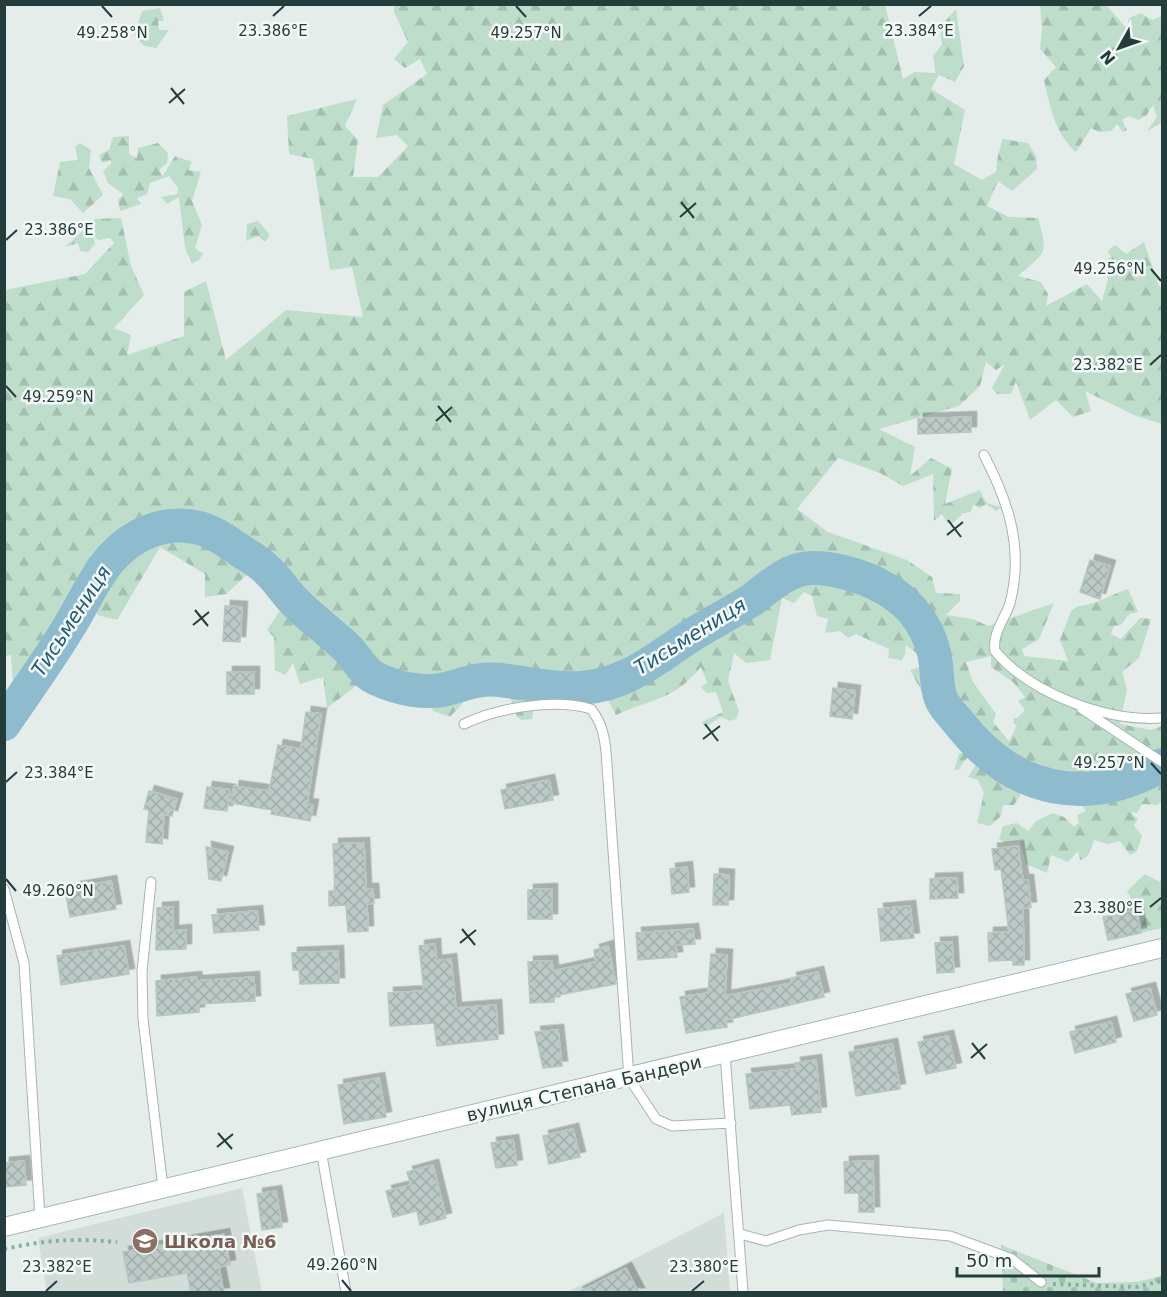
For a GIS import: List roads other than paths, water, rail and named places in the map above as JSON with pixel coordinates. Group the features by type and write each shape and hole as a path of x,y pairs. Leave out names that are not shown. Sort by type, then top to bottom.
{"main road":[{"name":"вулиця Степана Бандери","path":"4,1227 1162,948"}],"lane":[{"path":"984,455 999,484 1015,531 1015,574 1011,597 996,633 995,651 1002,659 1040,685 1077,705 1162,762"},
{"path":"464,724 483,715 501,711 566,705 591,710 599,719 606,751 629,1078 656,1119 672,1126 731,1124"},
{"path":"1077,705 1120,716 1144,719 1162,718"},
{"path":"151,882 142,972 143,1018 163,1188"},
{"path":"4,890 24,963 40,1218"},
{"path":"725,1054 743,1293"},
{"path":"321,1150 346,1293"},
{"path":"740,1234 766,1240 799,1230 828,1225 950,1236 1012,1259 1041,1282"}],"waterway":[{"name":"Тисьмениця","path":"4,724 62,638 97,577 117,552 137,537 149,532 173,526 186,526 204,529 215,534 261,565 292,599 347,648 372,676 394,686 423,691 441,690 486,680 571,688 598,686 613,682 653,661 750,601 786,575 808,568 831,569 866,579 884,588 913,611 926,630 934,652 939,693 944,704 981,747 1003,765 1027,778 1053,786 1079,789 1106,786 1134,778 1162,765"}],"place":[{"name":"Школа №6","path":"145,1241"}]}
